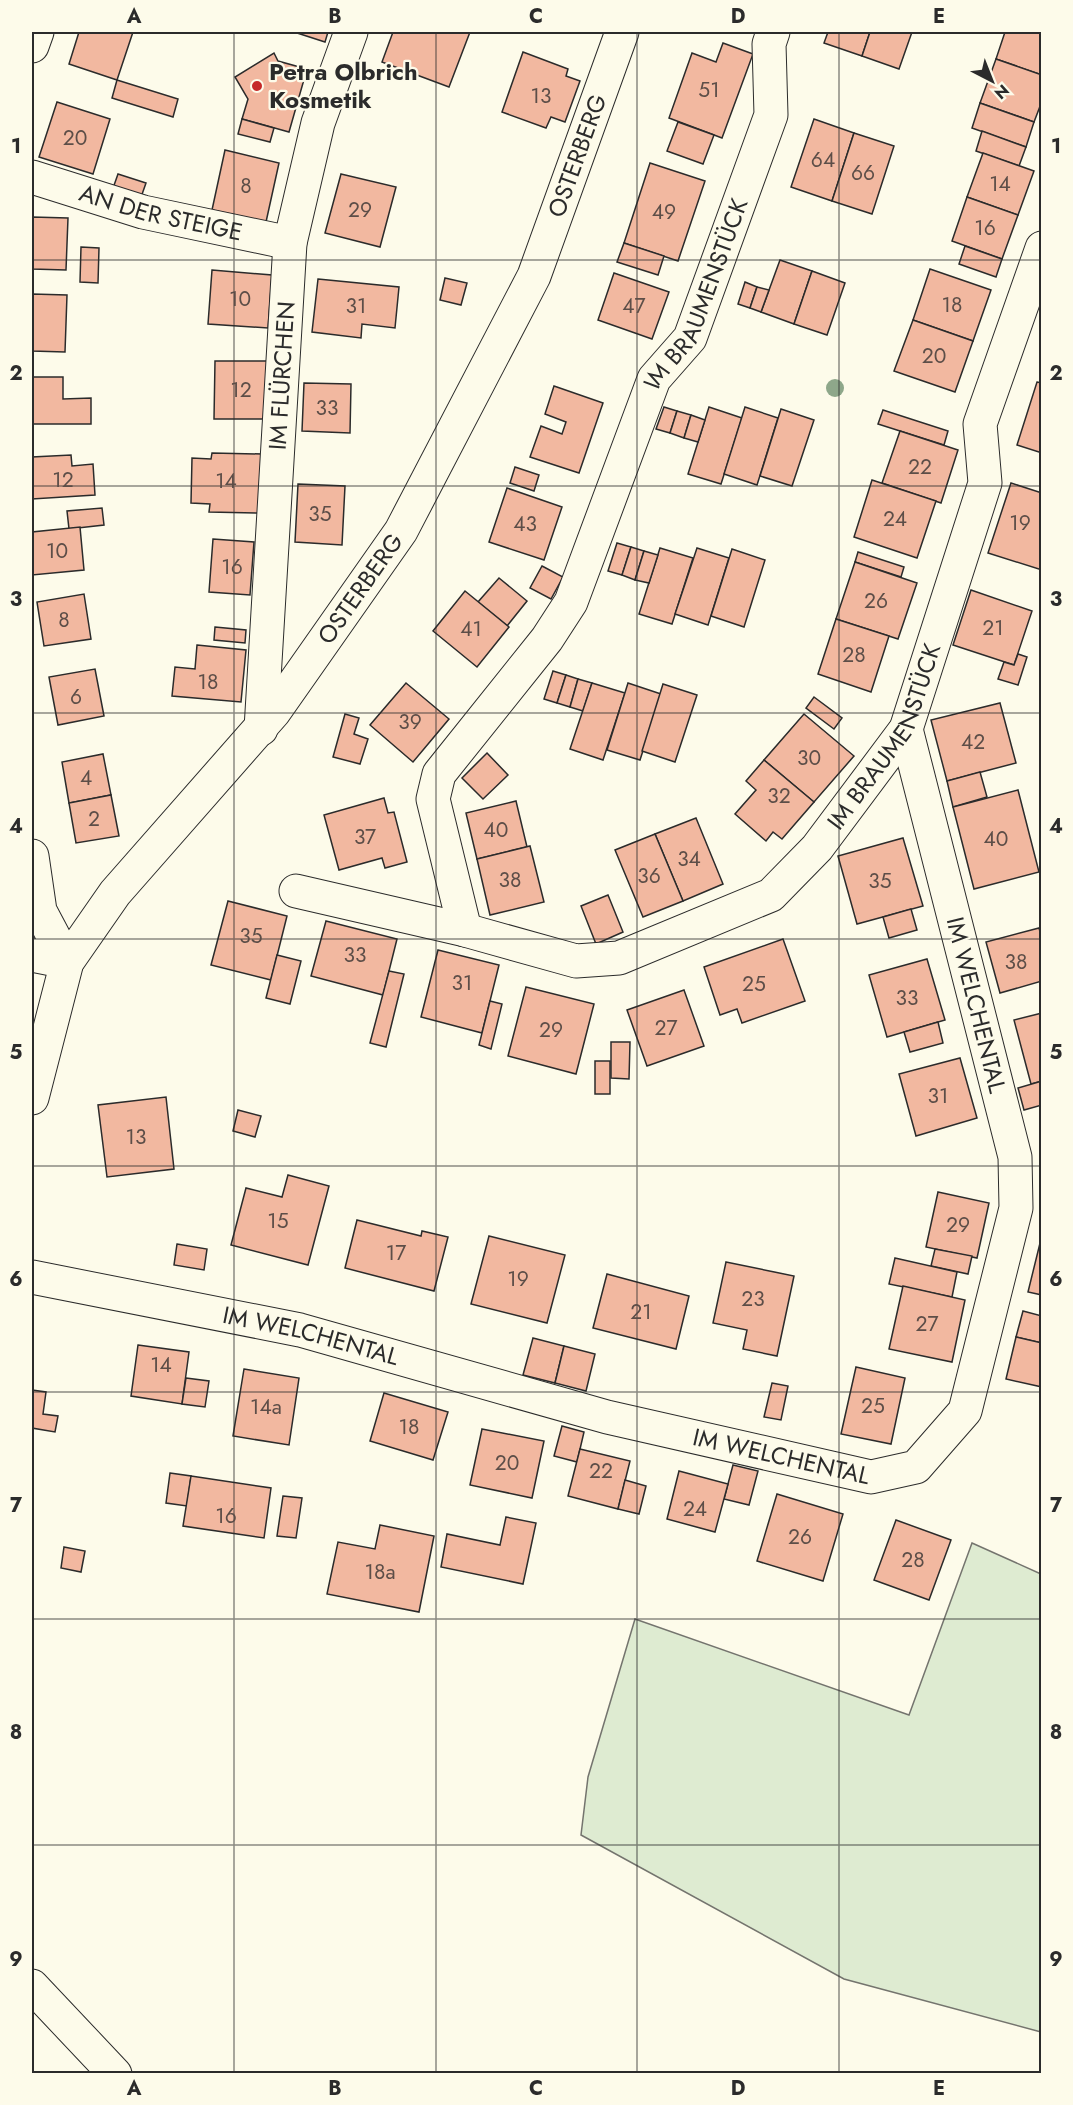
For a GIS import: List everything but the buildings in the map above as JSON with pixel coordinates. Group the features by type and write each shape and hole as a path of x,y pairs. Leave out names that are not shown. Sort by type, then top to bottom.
{"street":[{"path":"32,46 37,32"},
{"name":"IM FLÜRCHEN","path":"261,729 290,243 318,123 351,32"},
{"name":"OSTERBERG","path":"32,1098 67,962 116,893 261,729 401,531 534,276 622,32"},
{"name":"IM BRAUMENSTÜCK","path":"465,930 433,799 439,774 547,639 571,602 654,379 690,338 771,115 769,44 773,32"},
{"name":"AN DER STEIGE","path":"32,177 143,212 290,243"},
{"name":"IM BRAUMENSTÜCK","path":"296,891 465,930 576,961 619,958 771,895 817,848 906,729 985,483 980,424 1041,248"},
{"name":"IM WELCHENTAL","path":"32,1277 300,1330 608,1417 871,1478 916,1467 965,1411 1017,1208 1015,1158 906,729"},
{"path":"32,856 40,911 67,962"},
{"path":"32,955 67,962"},
{"path":"32,1994 115,2073"}],"green space":[{"path":"972,1543 1041,1574 1041,2032 844,1979 581,1835 588,1777 635,1619 909,1715"}],"place":[{"name":"Petra Olbrich Kosmetik","path":"257,86"}]}
